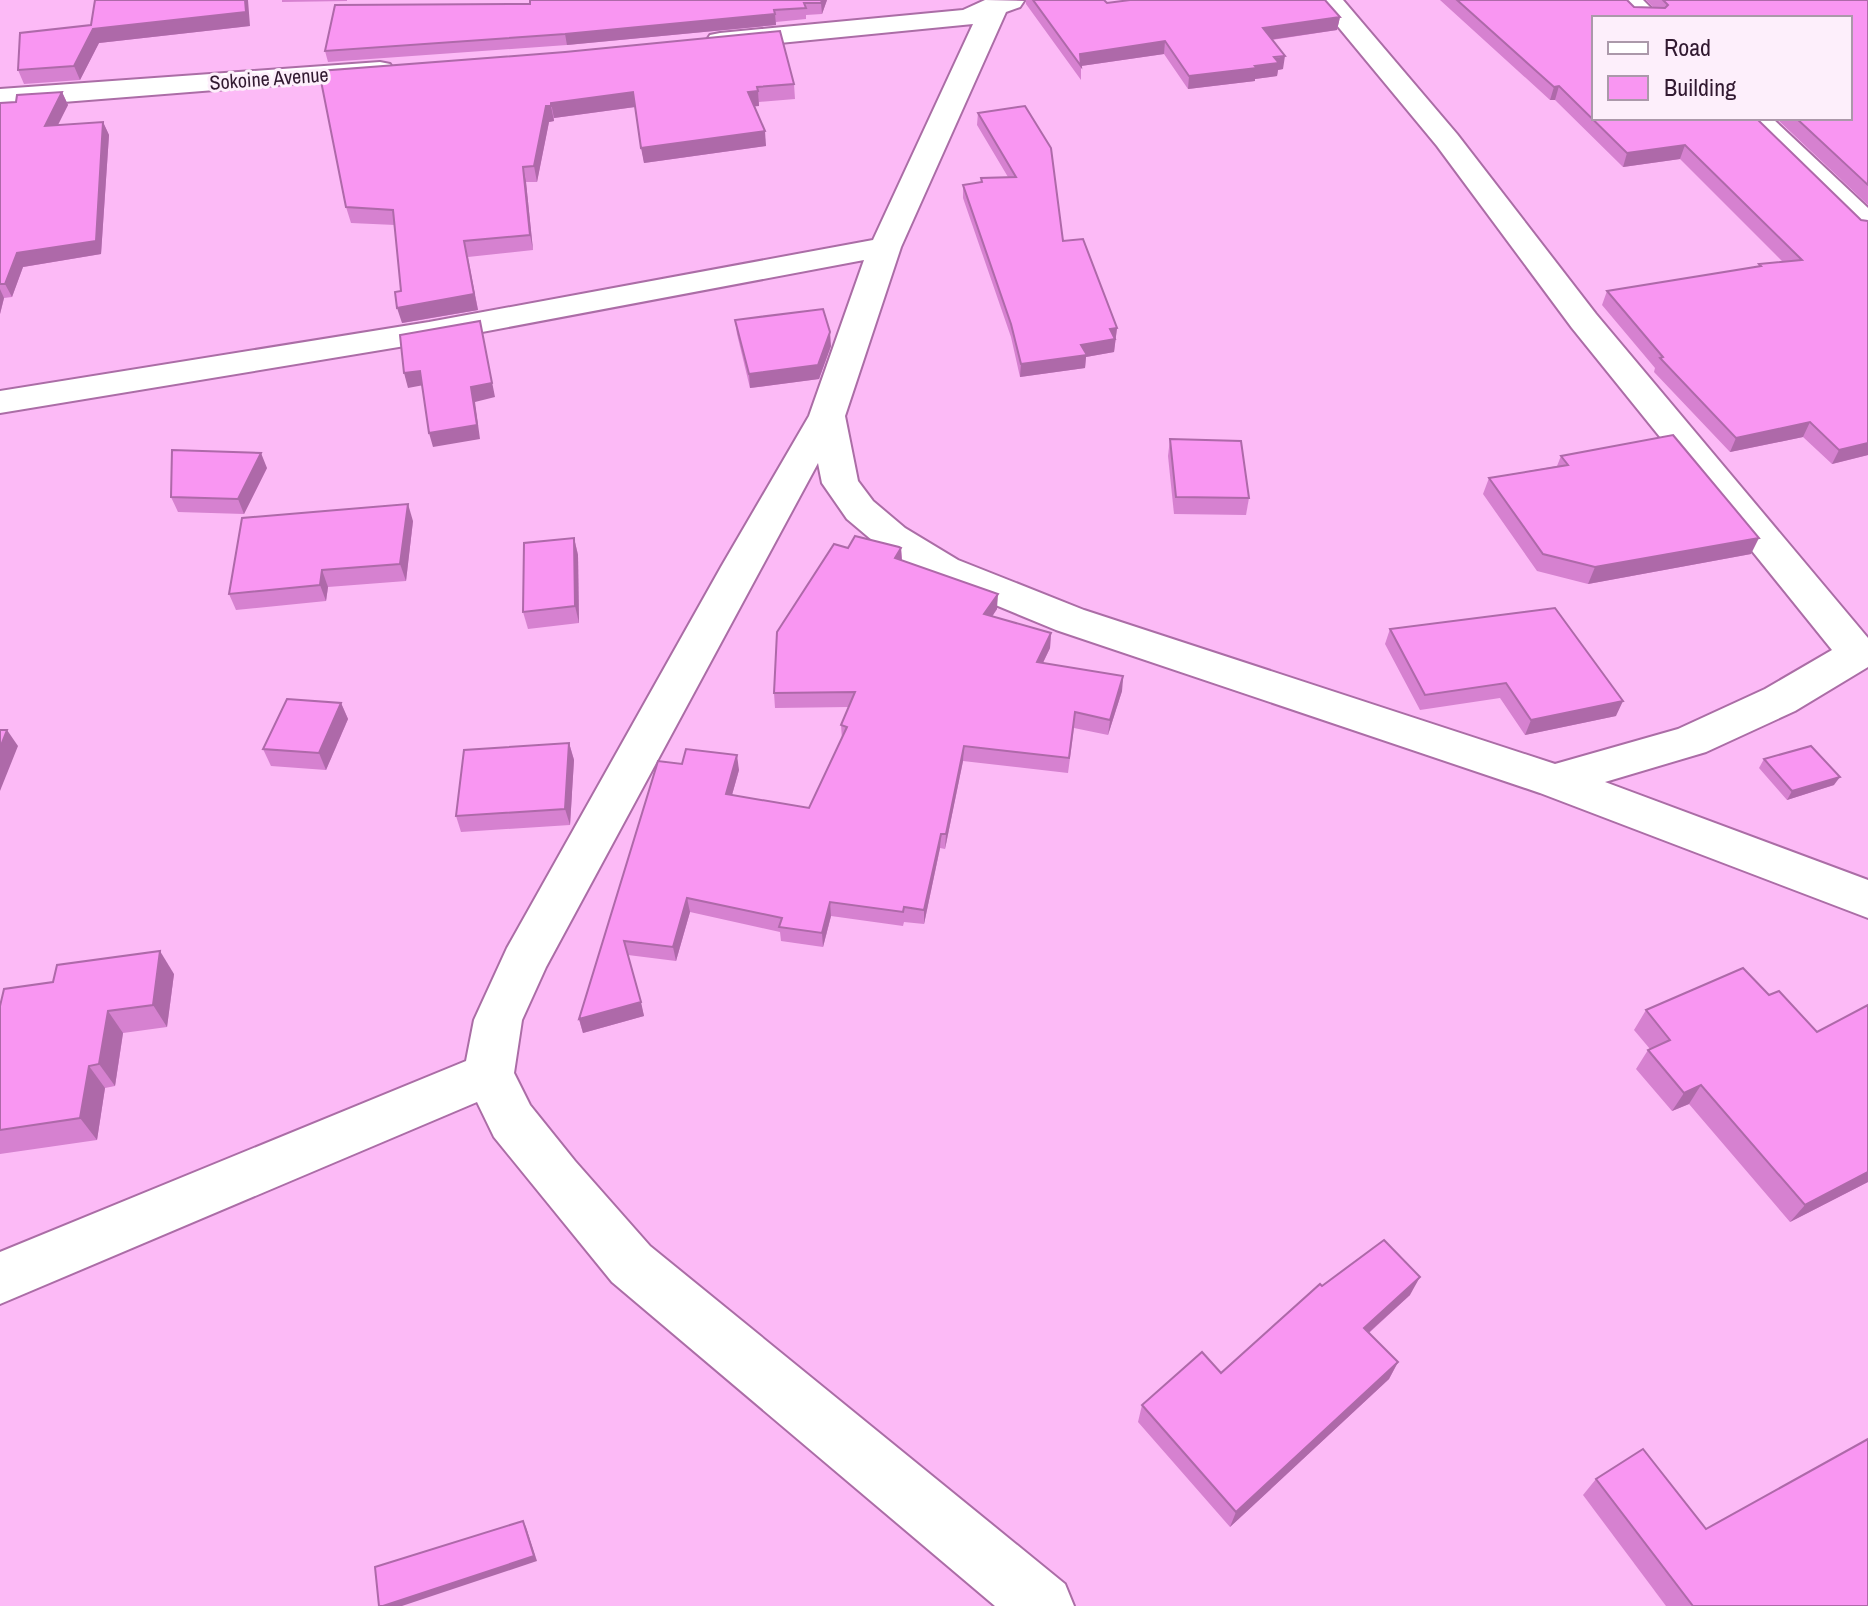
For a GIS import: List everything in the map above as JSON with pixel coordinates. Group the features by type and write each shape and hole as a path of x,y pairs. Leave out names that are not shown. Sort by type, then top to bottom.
{"street":[{"path":"1329,0 1447,140 1584,321 1863,653 1780,700 1691,741 1555,781"},
{"path":"1627,0 1646,16"},
{"path":"690,44 987,5"},
{"path":"987,5 885,247 827,416 740,567 524,962 498,1020 489,1074 512,1121 631,1264 1043,1606"},
{"name":"Sokoine Avenue","path":"0,98 409,67"},
{"path":"1757,120 1868,225"},
{"path":"0,402 429,332 885,247"},
{"path":"827,416 840,483 860,510 892,537 944,569 1070,620 1555,781 1868,899"},
{"path":"0,1278 489,1074"}],"building":[{"path":"95,0 245,0 246,12 93,29 74,66 18,70 20,33 91,25"},
{"path":"530,0 822,0 821,3 804,3 806,8 774,10 775,14 565,34 325,51 335,5 530,4"},
{"path":"1033,0 1104,0 1107,3 1130,0 1325,0 1340,17 1263,28 1285,56 1274,57 1279,63 1189,76 1165,41 1080,54 1081,66"},
{"path":"1457,0 1627,0 1634,7 1665,8 1668,5 1663,0 1868,0 1868,185 1798,120 1852,120 1852,16 1592,16 1592,119 1559,86 1554,87"},
{"path":"780,31 794,84 757,87 758,91 748,92 765,131 641,148 633,92 546,106 534,166 523,167 530,235 464,241 474,294 397,308 395,292 401,291 393,210 346,207 319,71"},
{"path":"62,92 45,126 103,122 96,241 17,253 5,284 0,284 0,103 16,102 17,95"},
{"path":"1025,106 1051,148 1063,241 1083,239 1117,328 1110,329 1115,339 1081,345 1087,355 1021,364 1011,324 963,185 982,182 981,178 1016,177 978,113"},
{"path":"1594,120 1758,120 1861,220 1868,221 1868,443 1839,450 1810,422 1736,438 1660,358 1663,357 1607,291 1761,266 1759,264 1802,260 1685,145 1627,153"},
{"path":"823,309 830,332 818,365 749,374 735,320"},
{"path":"480,321 492,383 471,387 477,425 429,433 420,371 404,373 400,335"},
{"path":"1673,435 1759,538 1595,567 1543,554 1489,478 1568,465 1561,456"},
{"path":"1170,439 1241,441 1249,498 1176,497"},
{"path":"172,450 261,453 238,499 171,497"},
{"path":"408,504 400,564 322,570 320,585 229,594 242,518"},
{"path":"855,536 899,547 895,558 998,594 984,614 1051,633 1037,662 1123,676 1110,720 1075,712 1069,758 964,746 946,834 941,834 924,910 904,907 903,912 830,902 822,933 779,927 782,918 687,898 673,947 624,941 641,1002 579,1019 658,761 682,764 686,749 737,755 726,794 809,808 847,727 841,725 855,692 774,693 777,632 834,544 848,548"},
{"path":"574,538 575,606 523,612 524,543"},
{"path":"1555,608 1623,701 1531,720 1506,683 1425,695 1390,629"},
{"path":"287,699 341,703 319,753 263,749"},
{"path":"0,730 7,730 0,748"},
{"path":"569,743 565,809 456,816 464,750"},
{"path":"1811,746 1840,777 1792,791 1764,759"},
{"path":"160,951 153,1005 108,1011 99,1064 89,1066 80,1118 0,1130 0,1006 4,989 53,982 57,965"},
{"path":"1743,968 1769,995 1779,991 1817,1032 1868,1005 1868,1172 1805,1205 1701,1085 1684,1093 1648,1050 1670,1040 1646,1010"},
{"path":"1384,1240 1420,1277 1364,1328 1398,1362 1236,1512 1142,1405 1202,1352 1221,1373 1320,1284 1322,1286"},
{"path":"1868,1439 1868,1606 1693,1606 1596,1479 1643,1449 1706,1529"},
{"path":"523,1521 534,1556 379,1606 375,1567"}]}
